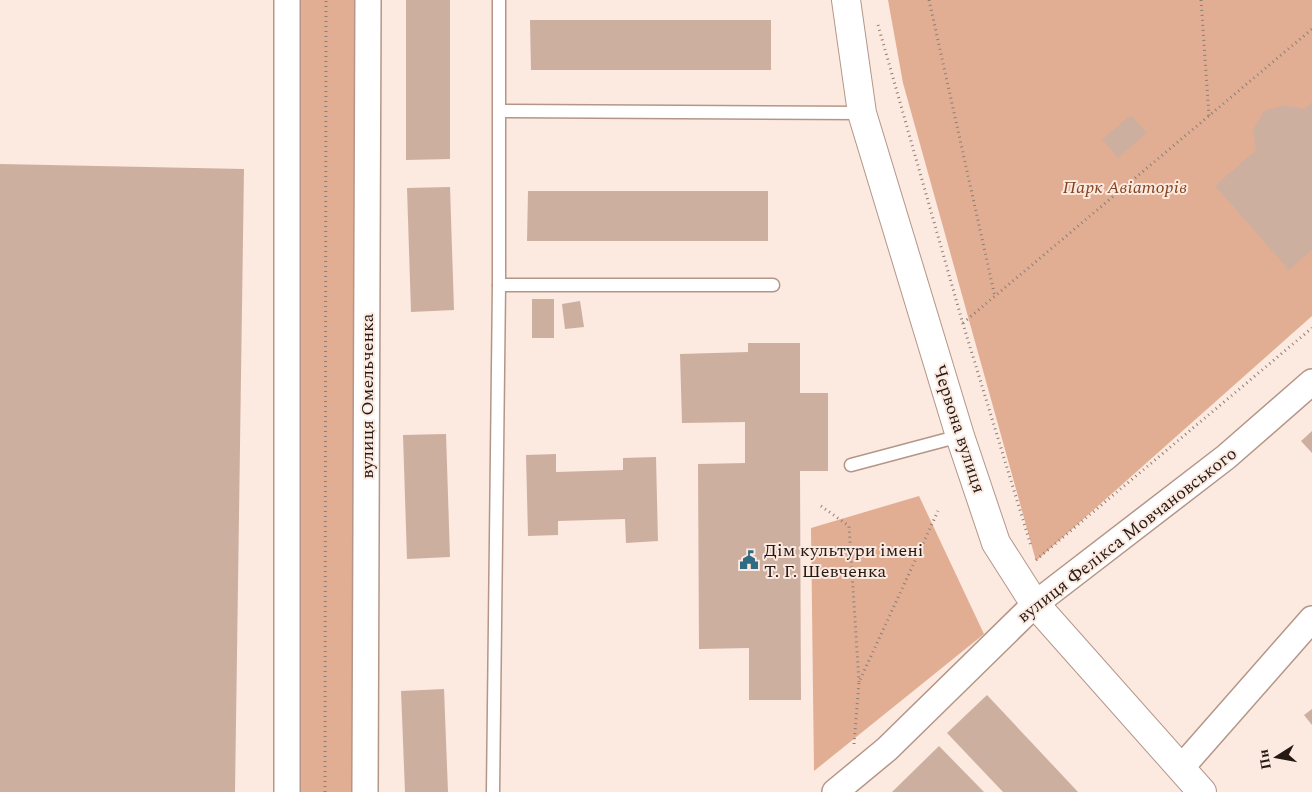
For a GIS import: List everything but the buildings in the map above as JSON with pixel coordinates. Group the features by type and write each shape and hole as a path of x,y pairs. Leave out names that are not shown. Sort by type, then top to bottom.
{"main road":[{"name":"Червона вулиця","path":"846,0 862,113 960,436 996,542 1034,604 1202,792"}],"street":[{"path":"286,0 287,792"},
{"name":"вулиця Омельченка","path":"365,792 368,0"},
{"name":"вулиця Фелікса Мовчановського","path":"835,792 887,749 1034,604 1226,457 1312,382"},
{"path":"1181,768 1312,619"}],"lane":[{"path":"493,792 499,285 500,0"},
{"path":"500,111 862,113"},
{"path":"499,285 773,285"},
{"path":"851,465 960,436"}],"path":[{"path":"325,792 326,0"},
{"path":"929,0 995,297"},
{"path":"1201,0 1209,116"},
{"path":"876,19 963,324 1036,561 1312,328"},
{"path":"963,324 1312,29"},
{"path":"821,506 849,526 859,682 854,747"},
{"path":"859,682 938,511"}],"green space":[{"path":"296,0 359,0 355,792 298,792"},
{"name":"Парк Авіаторів","path":"888,0 1312,0 1312,316 1036,561 903,83"},
{"path":"919,496 984,634 814,771 811,528"}],"place":[{"name":"Дім культури імені Т. Г. Шевченка","path":"749,560"}]}
